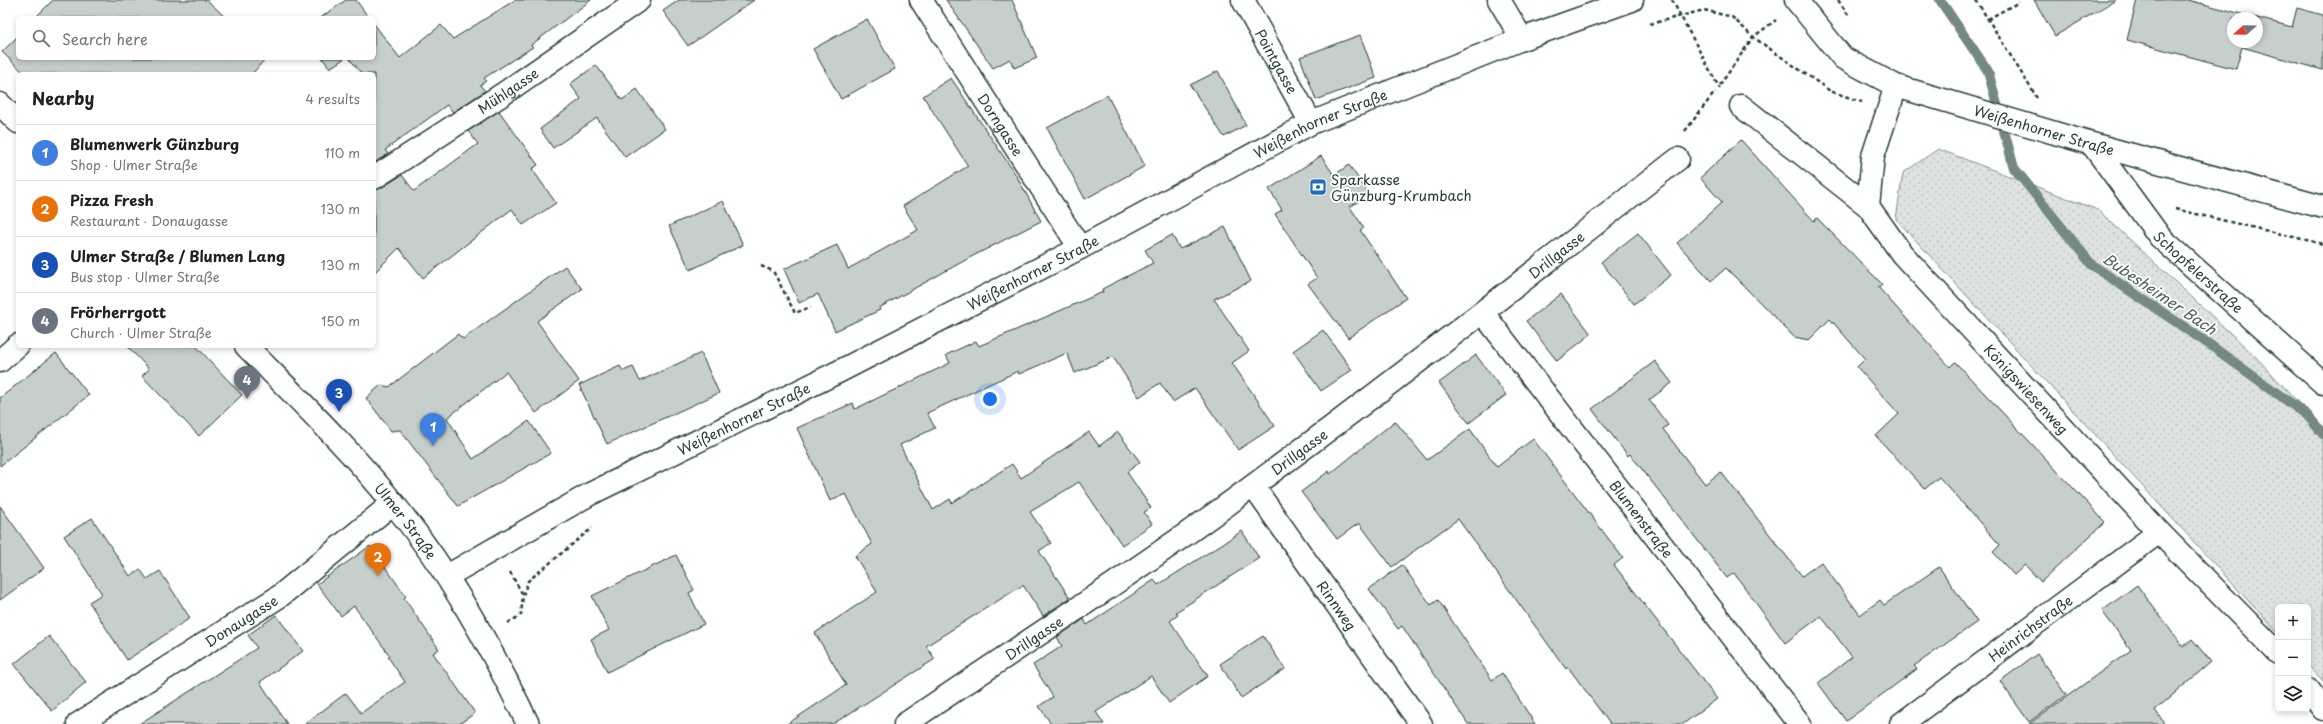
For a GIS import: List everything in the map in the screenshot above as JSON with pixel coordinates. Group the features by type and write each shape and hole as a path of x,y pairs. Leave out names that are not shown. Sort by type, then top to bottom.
{"street":[{"name":"Mühlgasse","path":"376,177 503,94 639,0"},
{"name":"Dorngasse","path":"921,0 1080,248"},
{"name":"Pointgasse","path":"1242,0 1311,123"},
{"path":"1499,0 1522,39"},
{"name":"Weißenhorner Straße","path":"447,576 597,490 844,369 1080,248 1311,123 1522,39 1632,0"},
{"name":"Weißenhorner Straße","path":"1797,2 1844,58 1896,86 2092,144 2323,207"},
{"path":"1868,206 1873,156 1896,86"},
{"path":"0,104 16,120"},
{"name":"Königswiesenweg","path":"1741,106 1868,206 1902,254 2159,532 2275,650"},
{"name":"Schopfelerstraße","path":"2092,144 2160,237 2323,384"},
{"name":"Drillgasse","path":"904,724 1028,642 1253,486 1483,313 1678,159"},
{"name":"Blumenstraße","path":"1483,313 1800,724"},
{"path":"0,362 16,347"},
{"name":"Ulmer Straße","path":"248,348 315,416 393,503 447,576 485,637 528,724"},
{"name":"Rinnweg","path":"1253,486 1421,724"},
{"name":"Donaugasse","path":"78,724 280,596 393,503"},
{"name":"Heinrichstraße","path":"1902,724 2159,532"},
{"path":"2311,693 2323,709"}],"path":[{"path":"1672,0 1679,16 1718,88"},
{"path":"1976,0 2038,99"},
{"path":"1678,159 1677,141 1718,88 1754,37 1797,2"},
{"path":"1988,18 2019,2"},
{"path":"1642,26 1704,10 1732,17 1754,37"},
{"path":"2132,199 2323,244"},
{"path":"762,266 773,271 795,313 811,307"},
{"path":"485,637 522,615 523,595 528,581 595,525"}],"shaded area":[{"path":"1938,149 2098,210 2256,357 2323,429 2323,681 2311,668 2311,604 2275,604 2275,630 1896,219 1903,173"}],"building":[{"path":"53,0 207,0 224,16 37,16"},
{"path":"346,0 356,0 368,16 323,16"},
{"path":"515,0 591,0 531,45 533,47 484,78 486,81 480,85 485,91 453,112 447,105 385,150 388,154 376,162 376,72 360,72 351,60 376,60 376,27 400,58 441,25 453,39"},
{"path":"679,0 754,0 688,46 663,11"},
{"path":"946,0 1012,0 1037,58 1014,68 1010,59 993,68"},
{"path":"2034,0 2116,0 2055,36"},
{"path":"2137,0 2188,0 2234,12 2227,12 2227,48 2242,48 2236,69 2127,40"},
{"path":"2297,8 2323,15 2323,70 2246,48 2263,48 2263,19 2292,27"},
{"path":"867,19 895,69 841,99 813,49"},
{"path":"1360,35 1376,78 1316,100 1300,57"},
{"path":"16,38 16,60 264,60 254,72 23,72 2,52"},
{"path":"324,60 342,60 330,68"},
{"path":"596,65 622,100 637,89 665,129 625,157 597,118 553,148 540,129 581,99 570,84"},
{"path":"1218,71 1246,125 1224,137 1190,85"},
{"path":"951,78 1016,175 1041,221 971,257 879,308 880,310 835,331 818,294 799,303 784,269 837,245 848,269 918,230 903,206 968,166 923,96"},
{"path":"1107,95 1145,166 1085,199 1047,128"},
{"path":"499,111 538,165 532,169 556,203 523,225 512,209 423,278 399,248 376,271 376,189 402,175 414,191 478,144 468,131"},
{"path":"1741,140 1814,221 1817,218 1882,284 1878,287 1950,367 1955,362 2105,522 2041,582 2025,565 2014,575 1993,552 2000,545 1939,477 1925,489 1876,436 1899,414 1857,367 1865,359 1830,319 1809,340 1794,337 1726,268 1711,281 1677,243 1722,202 1700,178"},
{"path":"1321,156 1334,175 1349,165 1369,194 1350,207 1364,228 1360,230 1406,298 1348,338 1308,284 1317,278 1275,214 1282,210 1269,189"},
{"path":"723,201 743,245 690,270 669,226"},
{"path":"1225,227 1251,281 1214,299 1249,351 1232,363 1275,426 1238,450 1195,388 1173,402 1160,383 1139,397 1113,357 1075,373 1067,353 1019,374 1018,371 927,413 935,428 900,445 933,510 950,499 952,503 1012,464 1021,478 1089,432 1099,446 1118,432 1140,462 1127,472 1151,508 1144,512 1152,524 1122,545 1079,482 1030,512 1051,543 1039,551 1070,598 1043,616 1023,585 926,646 935,659 833,724 787,724 846,685 815,633 877,592 855,556 872,544 846,494 830,501 797,428 853,403 855,409 950,363 946,355 976,341 979,346 1103,292 1102,289 1153,263 1145,250 1172,235 1180,249"},
{"path":"1638,233 1671,275 1634,304 1601,262"},
{"path":"565,266 582,289 537,321 579,381 536,413 506,372 447,418 473,459 529,421 551,453 458,506 400,430 391,431 366,398 381,385 389,387 458,334 463,339"},
{"path":"1561,294 1591,334 1557,361 1526,321"},
{"path":"1323,330 1352,370 1321,391 1293,351"},
{"path":"129,348 198,348 242,395 199,436 142,376 149,369"},
{"path":"56,353 89,395 0,466 0,398"},
{"path":"701,353 719,393 607,444 579,385 620,366 623,371 633,367 640,381"},
{"path":"1476,355 1506,395 1469,423 1439,383"},
{"path":"1655,361 1672,383 1649,400 1668,425 1663,429 1705,484 1721,472 1802,576 1821,562 1860,615 1880,600 1884,605 1939,567 1977,622 1914,666 1917,669 1846,721 1818,683 1852,657 1821,616 1785,643 1734,573 1727,578 1630,454 1628,456 1592,409"},
{"path":"1395,421 1427,460 1470,429 1497,467 1533,439 1623,558 1614,565 1717,699 1683,724 1610,724 1568,667 1566,669 1458,519 1392,567 1359,523 1337,539 1301,492 1329,471 1330,474"},
{"path":"0,506 44,568 0,600"},
{"path":"92,518 130,576 140,569 147,579 160,571 190,618 127,660 89,602 102,594 64,536"},
{"path":"1242,531 1259,558 1176,612 1178,615 1170,621 1208,676 1169,703 1151,676 1096,712 1104,724 1051,724 1039,706 1053,697 1033,665 1062,646 1057,637 1084,619 1087,625 1154,580 1158,585"},
{"path":"370,546 406,596 404,598 439,649 433,653 475,713 459,724 305,724 346,693 361,713 405,682 388,657 390,656 354,606 341,616 317,584"},
{"path":"676,555 694,590 689,593 704,624 607,672 591,639 609,630 592,596"},
{"path":"1402,565 1431,605 1438,600 1492,680 1502,673 1535,724 1468,724 1402,626 1398,629 1369,589"},
{"path":"2137,585 2183,647 2192,639 2211,662 2155,710 2165,724 2029,724 2131,650 2102,611"},
{"path":"276,615 303,651 260,682 287,724 139,724 257,648 248,635"},
{"path":"49,636 86,682 52,711 14,664"},
{"path":"1263,636 1285,669 1241,698 1220,664"},
{"path":"2037,654 2066,695 2029,722 2000,681"}],"waterway":[{"name":"Bubesheimer Bach","path":"1940,0 1988,71 2014,168 2092,265 2206,342 2307,415 2323,434"}],"place":[{"name":"Sparkasse Günzburg-Krumbach","path":"1318,187"},
{"name":"Frörherrgott","path":"247,399"},
{"name":"Ulmer Straße / Blumen Lang","path":"339,412"},
{"name":"Blumenwerk Günzburg","path":"433,446"},
{"name":"Pizza Fresh","path":"378,576"}]}
